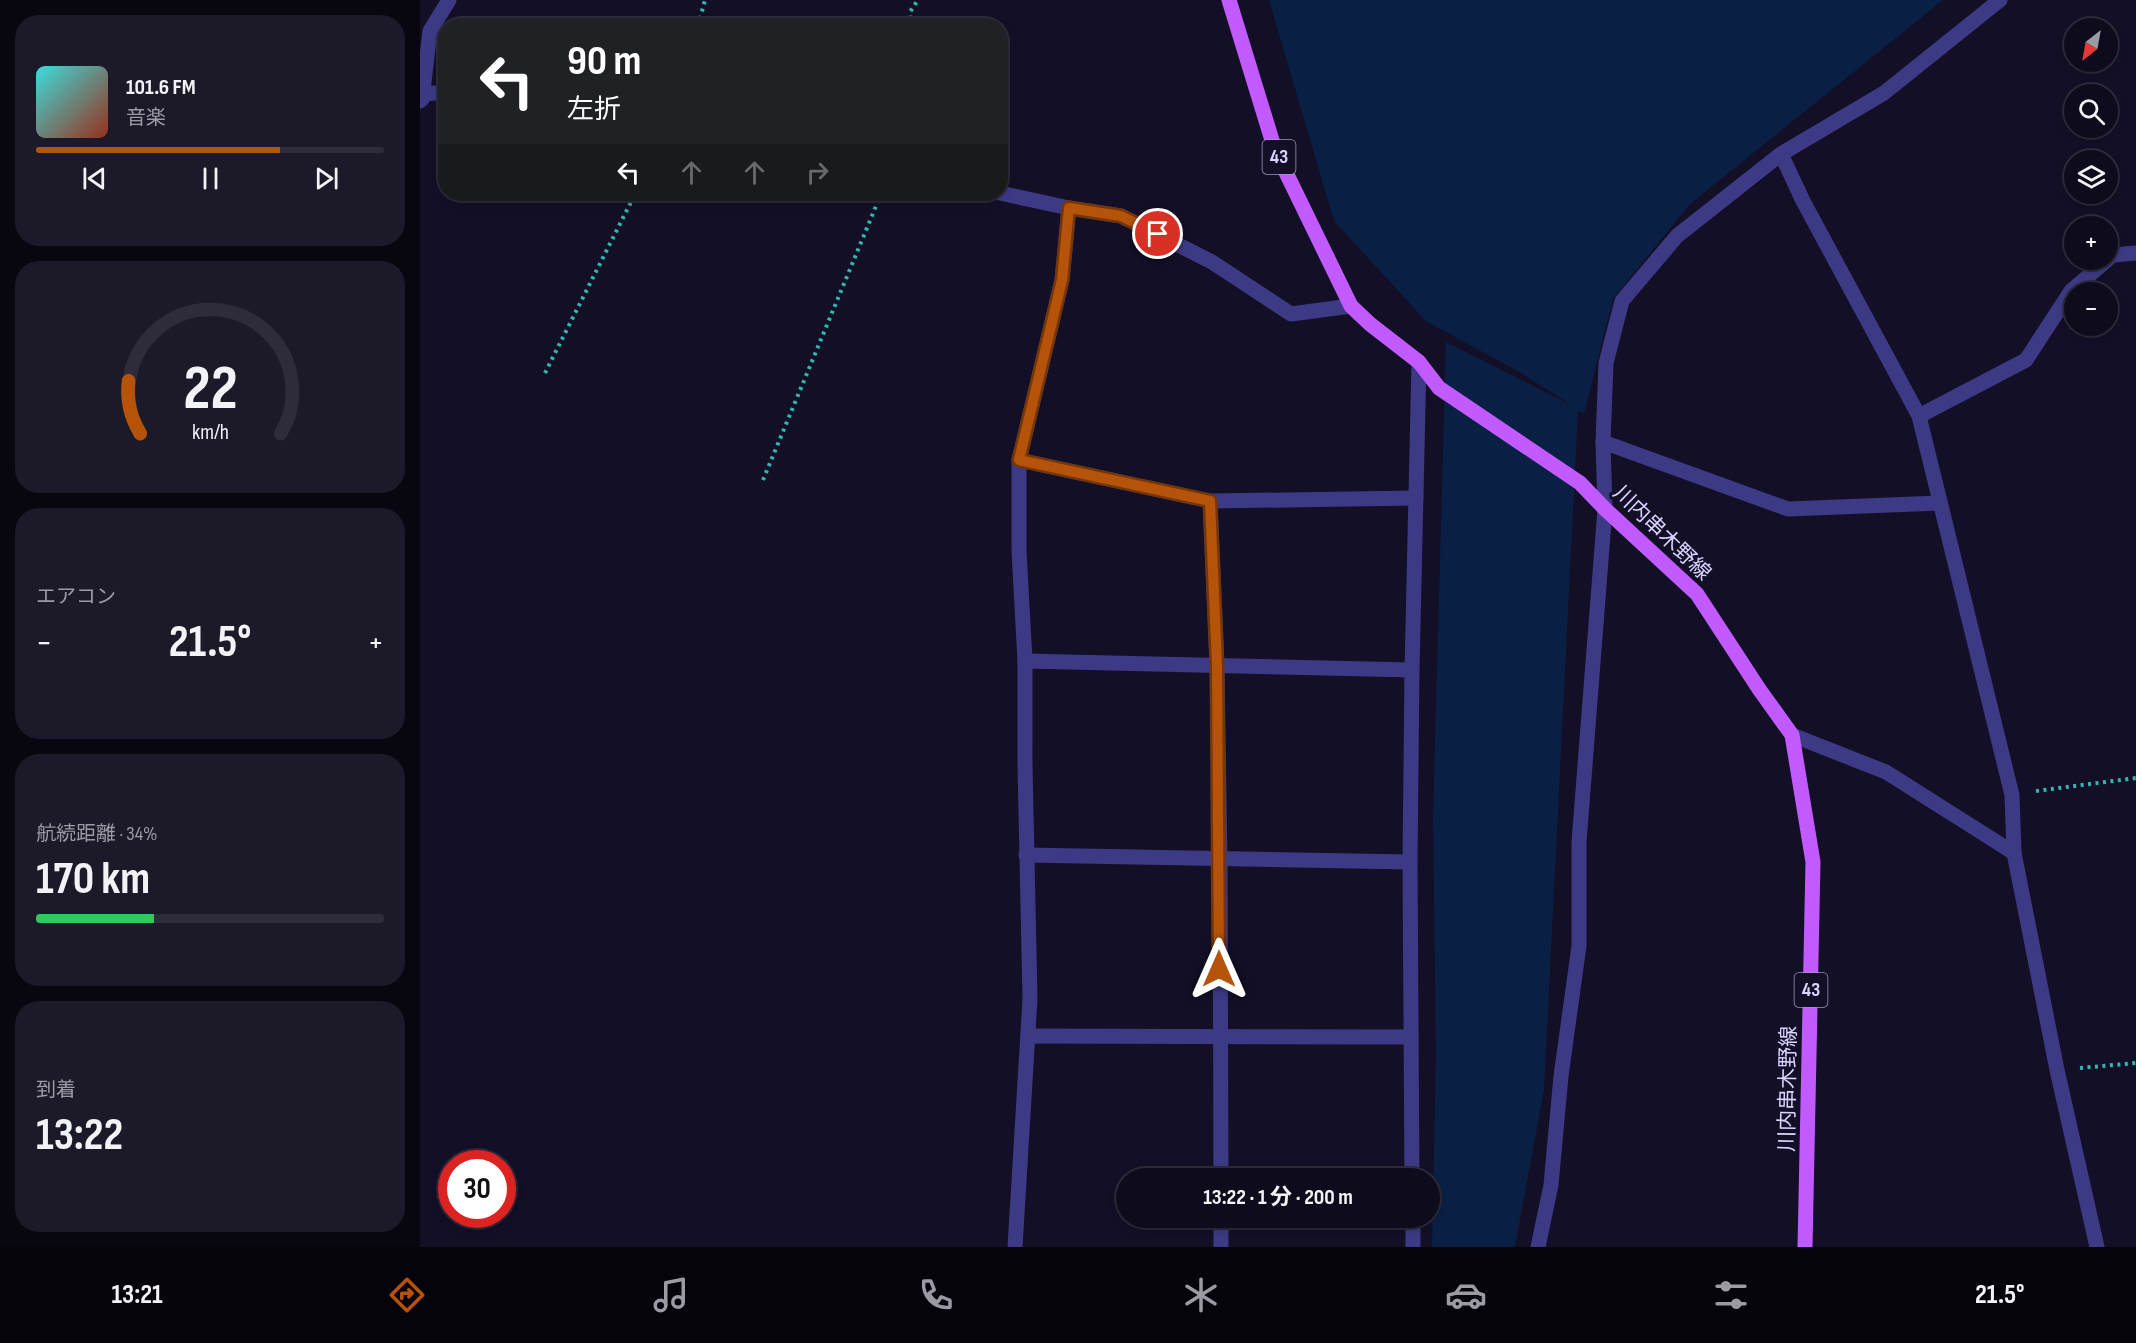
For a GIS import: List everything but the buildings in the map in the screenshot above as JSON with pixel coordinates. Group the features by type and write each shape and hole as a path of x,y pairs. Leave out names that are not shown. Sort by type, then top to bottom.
{"main road":[{"name":"川内串木野線","path":"1228,0 1275,150 1351,306 1370,324 1419,362 1439,388 1580,483 1697,594 1792,735 1813,862 1805,1247"}],"street":[{"path":"421,100 430,31 449,0"},
{"path":"1538,1247 1551,1185 1561,1076 1579,946 1579,842 1605,509 1603,442 1606,363 1622,301 1677,236 1781,154 1884,93 2000,0"},
{"path":"421,100 425,94 438,93"},
{"path":"1781,154 1803,201 1919,416 2012,795 2014,853 2057,1070 2097,1247"},
{"path":"1008,195 1121,216 1212,262 1291,314 1351,306"},
{"path":"1015,1247 1030,999 1026,855 1026,661 1019,551 1019,460 1062,280 1069,208"},
{"path":"2118,255 2136,253"},
{"path":"1919,416 2026,360 2071,291 2095,270"},
{"path":"1412,1168 1410,862 1419,362"},
{"path":"1603,442 1788,509 1940,503"},
{"path":"1019,460 1210,501 1416,498"},
{"path":"1210,501 1217,665 1221,1168"},
{"path":"1026,661 1412,670"},
{"path":"1792,735 1886,772 2014,853"},
{"path":"1026,855 1410,862"},
{"path":"1028,1036 1411,1037"},
{"path":"1221,1228 1221,1247"},
{"path":"1413,1228 1413,1247"}],"path":[{"path":"700,18 705,0"},
{"path":"910,18 910,12 918,0"},
{"path":"545,373 631,201"},
{"path":"763,480 879,201"},
{"path":"2012,795 2136,777"},
{"path":"2057,1070 2136,1063"}],"water":[{"path":"1269,0 1943,0 1690,204 1613,299 1584,414 1578,411 1544,1090 1515,1247 1432,1247 1432,1228 1440,1228 1440,1168 1434,1168 1436,1054 1433,817 1446,342 1571,405 1523,374 1426,321 1334,221"}],"route":[{"path":"1158,234 1121,216 1069,208 1062,280 1019,460 1210,501 1217,665 1219,969"}]}
